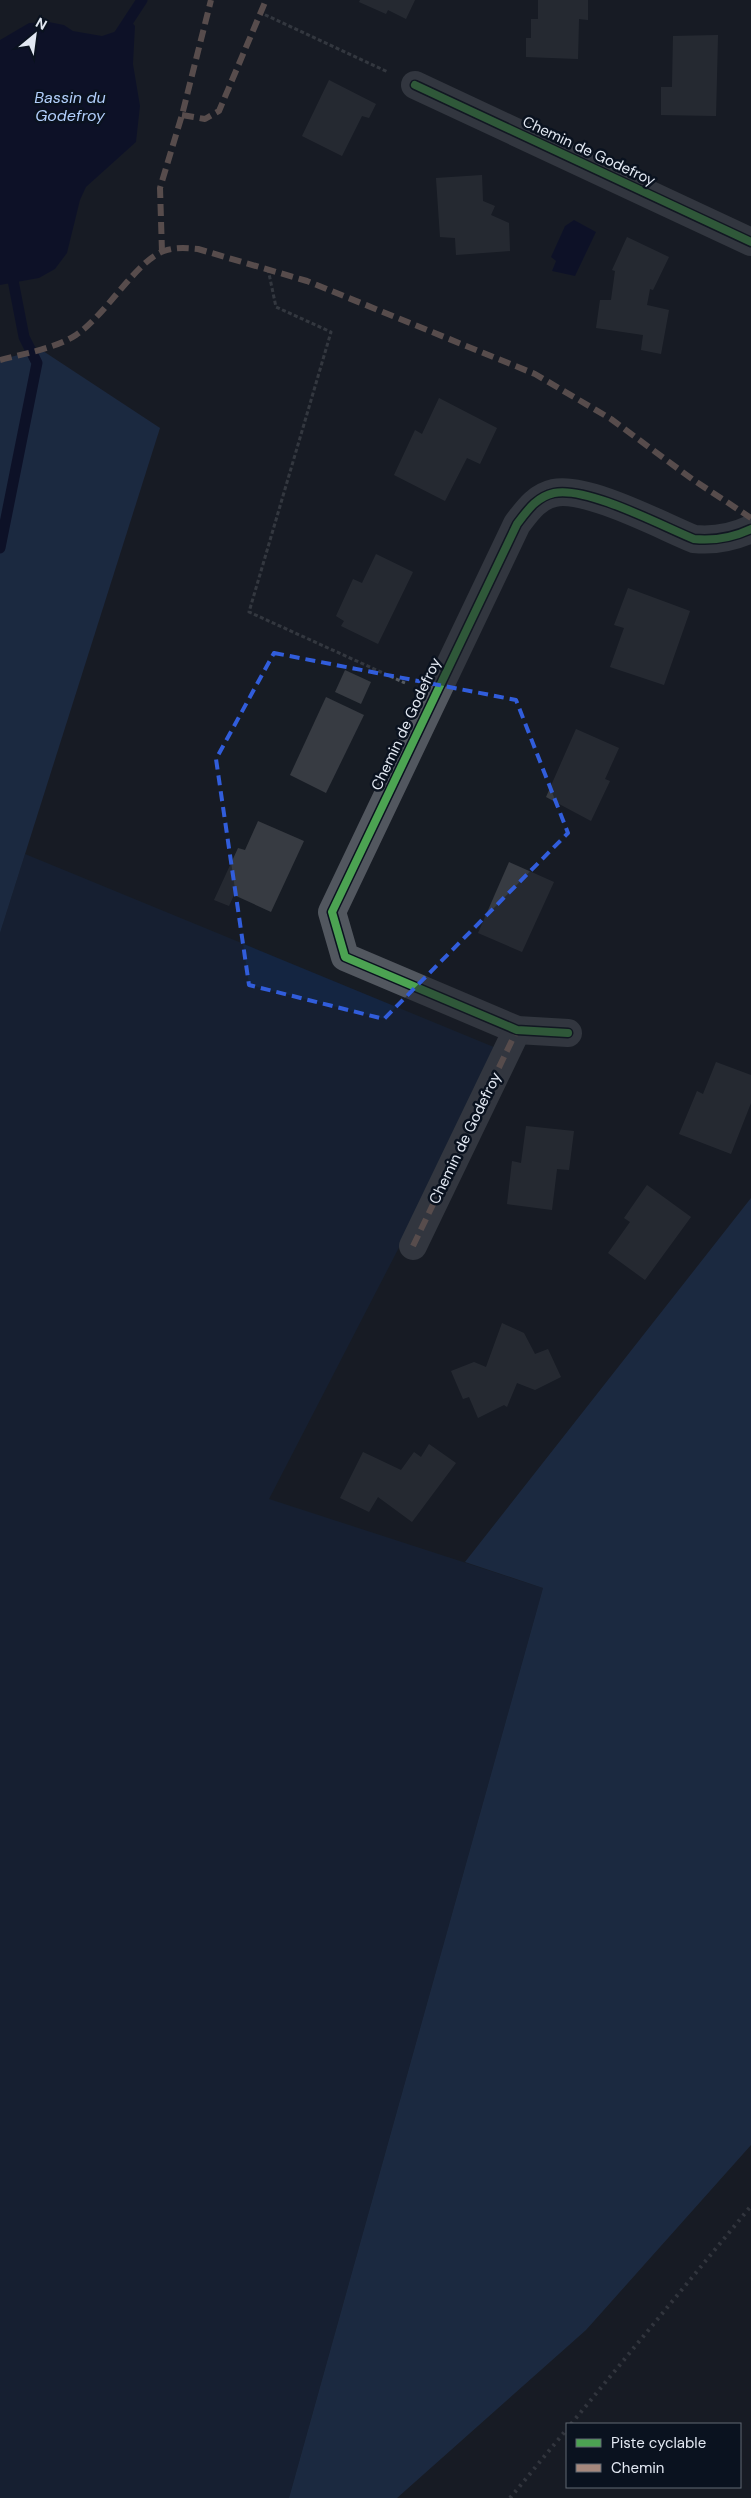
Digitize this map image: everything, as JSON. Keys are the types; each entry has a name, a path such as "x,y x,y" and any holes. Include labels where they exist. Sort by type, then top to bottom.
{"street":[{"name":"Chemin de Godefroy","path":"415,85 751,242"},
{"name":"Chemin de Godefroy","path":"568,1033 517,1030 345,957 332,912 517,524 533,503 555,493 589,495 694,539 709,541 727,538 751,529"},
{"name":"Chemin de Godefroy","path":"413,1246 517,1030"}],"path":[{"path":"259,12 415,85"},
{"path":"268,269 276,307 331,332 249,612 435,697"}],"highlighted area":[{"path":"274,653 516,700 568,833 384,1019 249,985 216,759"}],"shaded area":[{"path":"40,349 160,428 0,933 0,360"},
{"path":"25,854 501,1050 269,1499 543,1588 289,2498 0,2498 0,933"},
{"path":"751,1198 751,2145 586,2330 397,2498 289,2498 543,1588 465,1562"}],"water":[{"name":"Bassin du Godefroy","path":"129,18 135,26 133,64 140,106 136,142 86,187 80,200 67,253 55,269 39,278 0,285 0,40 29,23 49,22 64,25 73,31 102,36 114,32"},
{"path":"574,220 596,232 575,276 552,271 556,261 551,257 565,226"}],"building":[{"path":"360,0 415,0 406,19 388,10 386,14 359,2"},
{"path":"538,0 588,0 588,20 579,19 578,59 526,57 526,38 531,38 531,19 538,19"},
{"path":"718,35 716,116 661,115 661,87 672,87 673,36"},
{"path":"329,80 376,104 369,118 362,116 342,156 302,136"},
{"path":"482,175 483,201 495,206 491,215 509,223 510,251 456,255 455,238 440,237 436,178"},
{"path":"627,237 669,257 653,290 650,289 647,305 669,310 661,354 641,350 643,335 596,328 600,300 611,300 615,271 612,270"},
{"path":"439,398 497,428 480,464 467,458 445,501 394,475 415,430 422,434"},
{"path":"376,554 413,572 378,644 341,626 344,621 336,616 353,579 362,583"},
{"path":"628,588 690,611 664,685 610,667 624,628 614,625"},
{"path":"345,670 371,682 361,704 335,692"},
{"path":"326,697 364,715 326,793 290,775"},
{"path":"576,729 619,748 605,779 610,781 591,821 546,797"},
{"path":"258,821 304,841 271,912 234,895 229,906 214,900 238,848 245,850"},
{"path":"509,862 554,882 522,952 478,933"},
{"path":"716,1062 751,1075 751,1103 731,1154 679,1134 697,1091 703,1094"},
{"path":"526,1126 574,1131 569,1170 557,1169 552,1210 507,1204 512,1161 521,1163"},
{"path":"647,1185 691,1217 645,1280 608,1253 630,1222 624,1218"},
{"path":"502,1323 524,1333 535,1354 548,1349 561,1377 535,1390 517,1383 507,1407 504,1405 478,1418 469,1397 463,1399 451,1371 474,1362 486,1367"},
{"path":"429,1444 456,1463 412,1522 378,1497 369,1512 340,1498 363,1452 401,1470 414,1452 421,1457"}],"waterway":[{"path":"121,32 142,0"},
{"path":"0,548 37,363 24,337 11,270"}],"railway":[{"path":"572,2423 751,2206"},
{"path":"510,2498 566,2430"}],"marked path":[{"path":"162,252 160,188 182,115 211,0"},
{"path":"182,115 205,119 219,111 266,0"},
{"path":"0,360 68,340 87,326 143,265 154,256 173,249 198,249 307,281 535,374 611,419 692,479 751,518"},
{"path":"413,1246 517,1030"}],"cycle path":[{"path":"415,85 751,242"},
{"path":"568,1033 517,1030 345,957 332,912 517,524 532,505 548,495 568,492 585,495 624,508 694,539 709,540 723,538 751,529"}]}
